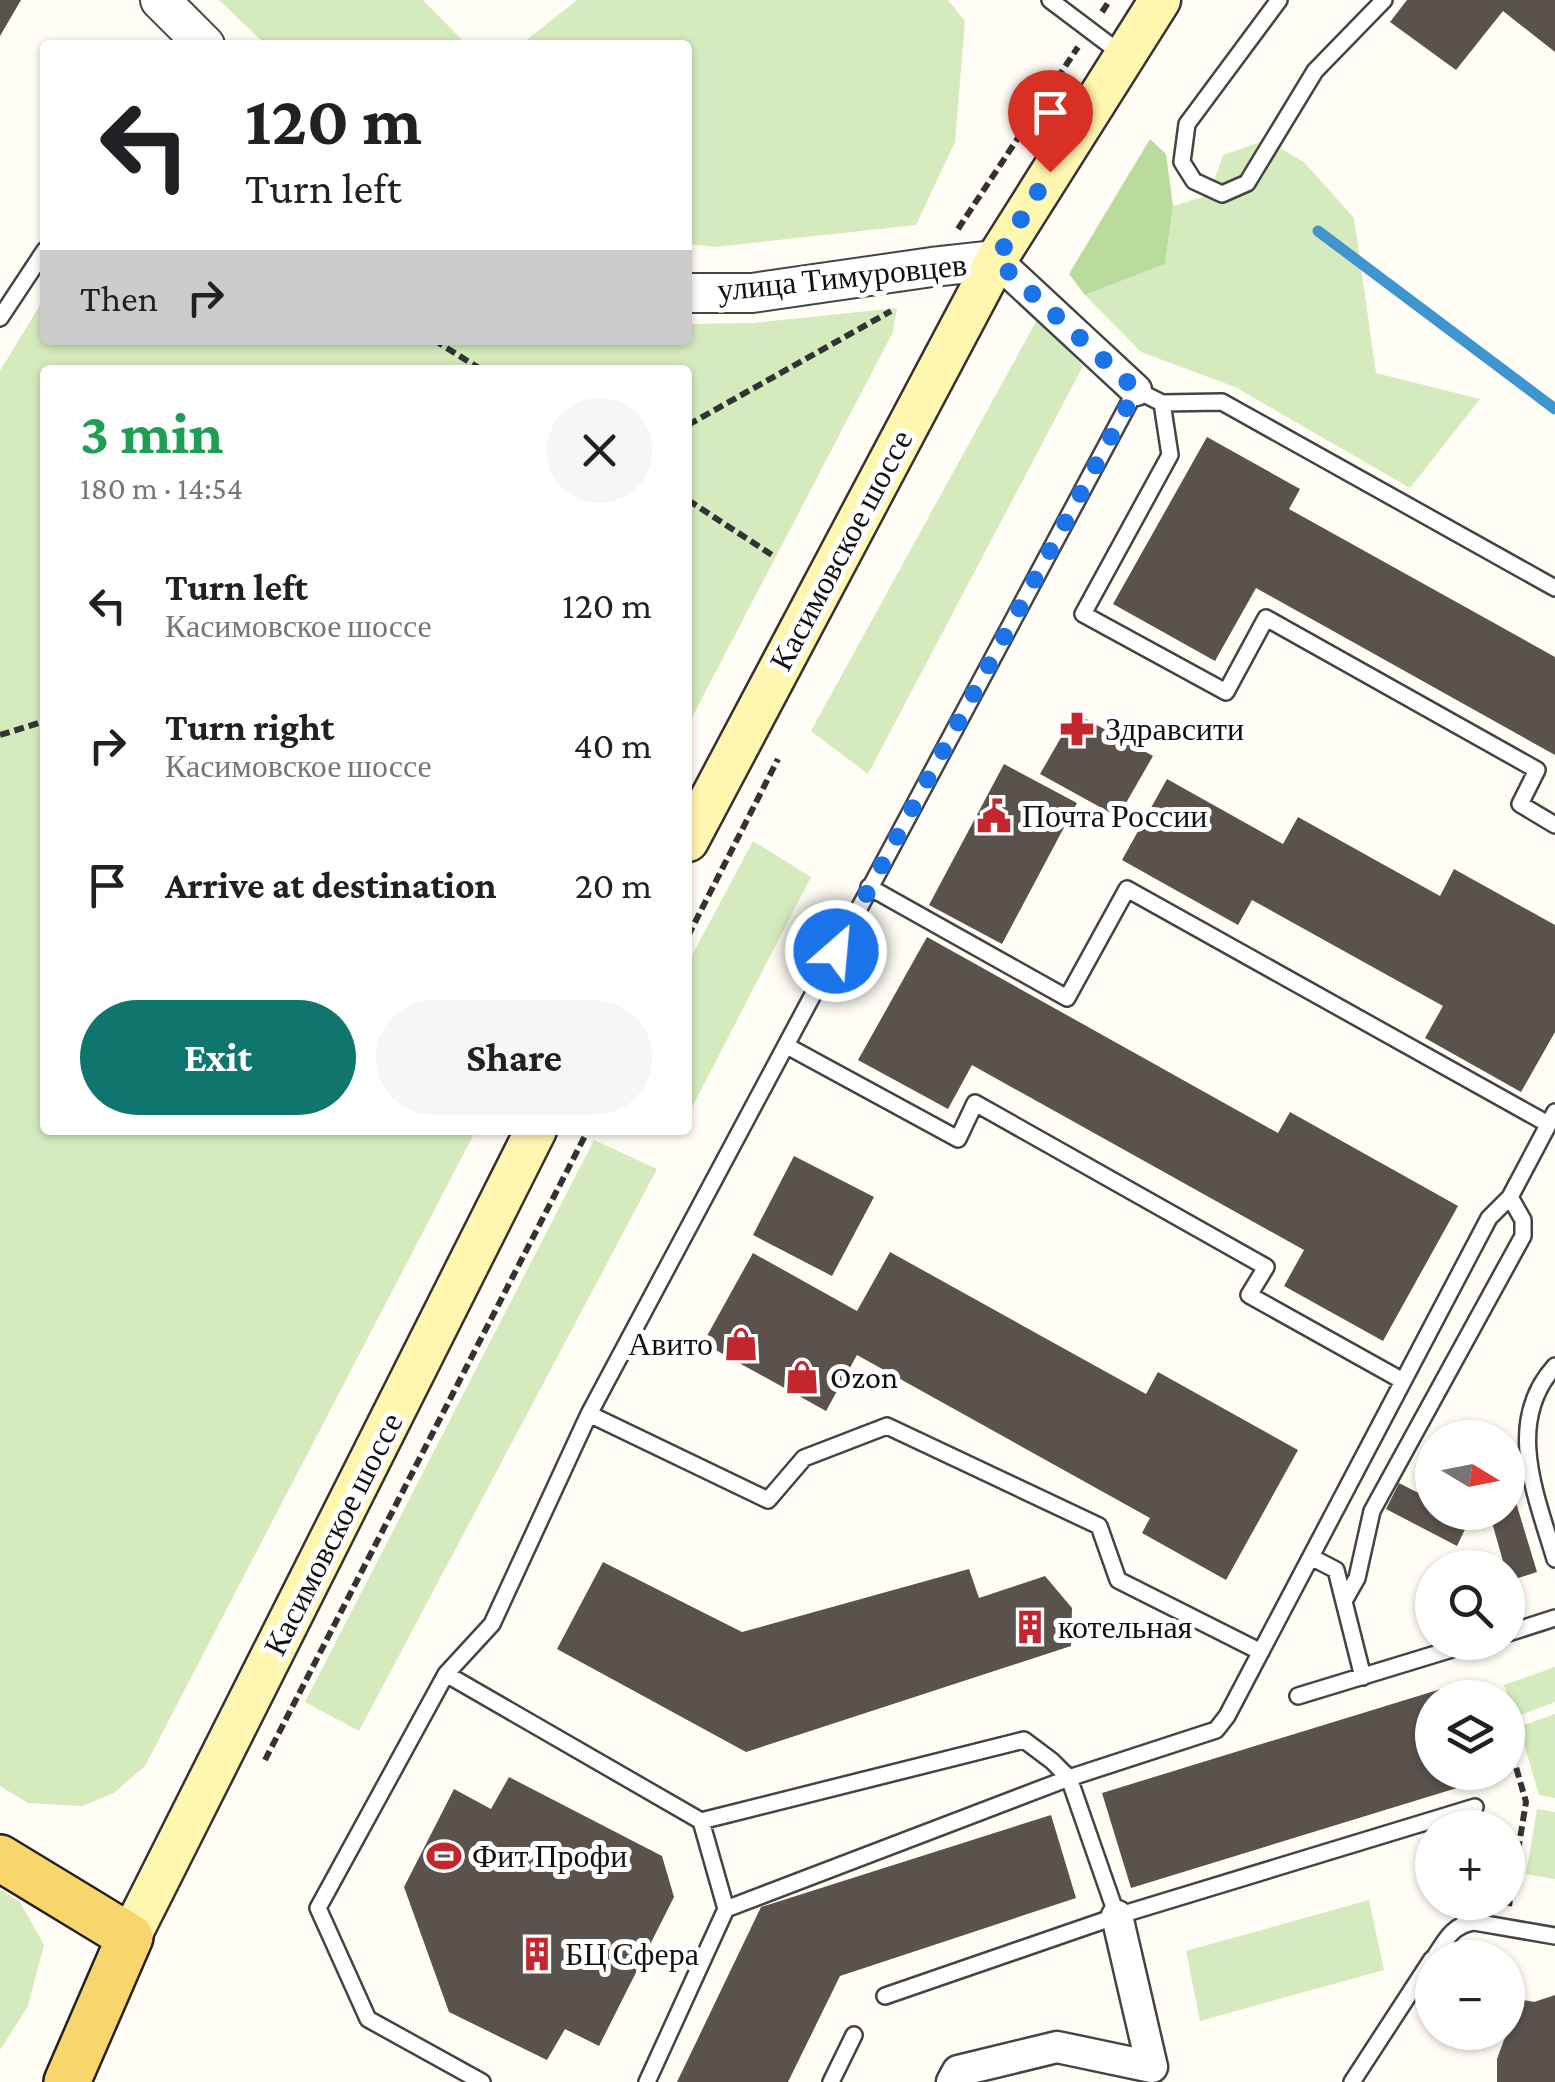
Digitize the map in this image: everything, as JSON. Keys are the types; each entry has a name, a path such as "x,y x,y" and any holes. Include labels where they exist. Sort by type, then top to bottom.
{"main road":[{"name":"Касимовское шоссе","path":"692,832 996,260 1160,0"},
{"name":"Касимовское шоссе","path":"130,1938 533,1135"},
{"path":"0,1858 130,1938 67,2082"}],"street":[{"path":"160,0 191,40"},
{"path":"996,260 1149,397"},
{"name":"улица Тимуровцев","path":"692,293 752,293 996,260"},
{"path":"952,2082 958,2071 1057,2047 1152,2067 1117,1916"}],"lane":[{"path":"1050,0 1123,55"},
{"path":"1278,0 1187,124 1182,162 1194,180 1222,194 1247,183 1314,71 1384,0"},
{"path":"0,318 40,258"},
{"path":"1149,397 1222,402 1555,588"},
{"path":"1149,397 1170,455 1083,614 1226,692 1266,618 1537,770 1520,804 1555,824"},
{"path":"482,2082 368,2019 318,1908 446,1674 492,1624 588,1414 869,888 1149,397"},
{"path":"726,1909 1069,1778 1216,1730 1227,1716 1489,1218 1510,1197 1552,1118 1127,890 1067,998 869,888"},
{"path":"787,1046 958,1138 975,1104 1266,1267 1249,1295 1404,1381"},
{"path":"1344,1601 1356,1578 1372,1511 1523,1236 1522,1220 1510,1197"},
{"path":"1555,1366 1543,1379 1526,1426 1531,1482 1555,1559"},
{"path":"588,1414 768,1500 804,1458 887,1426 1099,1526 1118,1580 1261,1652"},
{"path":"1311,1556 1336,1570 1363,1677"},
{"path":"1525,1628 1555,1618"},
{"path":"1298,1696 1418,1660"},
{"path":"446,1674 701,1821 1024,1740 1069,1778 1117,1916"},
{"path":"885,1996 1117,1916 1474,1807"},
{"path":"647,2082 726,1909 701,1821"},
{"path":"1445,1940 1461,1924 1474,1922 1555,1936"},
{"path":"1352,2082 1415,1986"},
{"path":"830,2082 854,2034"}],"path":[{"path":"932,267 1110,0"},
{"path":"692,423 897,308"},
{"path":"442,345 474,365"},
{"path":"692,503 775,557"},
{"path":"0,735 40,723"},
{"path":"263,1765 585,1135"},
{"path":"1505,1927 1526,1802 1523,1790"}],"green space":[{"path":"219,0 423,0 462,40 261,40"},
{"path":"577,0 948,0 965,21 955,142 916,225 715,247 692,244 692,40 526,40"},
{"path":"1150,139 1166,154 1173,206 1165,264 1085,295 1069,274"},
{"path":"1266,140 1304,162 1354,218 1376,373 1480,399 1410,488 1235,387 1141,352 1085,295 1165,264 1173,206 1209,195 1223,155"},
{"path":"40,305 40,345 692,345 692,324 753,323 897,308 893,332 692,717 692,365 40,365 40,1135 473,1135 145,1766 114,1793 82,1806 28,1803 0,1786 0,371"},
{"path":"1038,318 1083,366 868,774 811,731"},
{"path":"753,841 811,877 692,1107 692,955"},
{"path":"594,1140 657,1169 359,1731 305,1702"},
{"path":"1555,1667 1555,1702 1525,1713 1525,1680 1518,1680"},
{"path":"1555,1714 1555,1798 1539,1795 1525,1747 1525,1725"},
{"path":"1537,1809 1555,1812 1555,1879 1526,1874"},
{"path":"0,1889 20,1902 44,1945 28,2006 0,2050"},
{"path":"1369,1900 1384,1970 1200,2021 1186,1951"}],"building":[{"path":"0,0 21,0 0,36"},
{"path":"1407,0 1555,0 1555,52 1503,11 1456,70 1390,22"},
{"path":"1207,437 1300,489 1289,509 1555,657 1555,755 1256,588 1215,661 1113,604"},
{"path":"1075,713 1153,756 1118,817 1040,774"},
{"path":"1004,764 1077,803 1002,944 929,905"},
{"path":"1167,779 1283,844 1298,817 1440,896 1454,869 1555,925 1555,1032 1521,1092 1425,1038 1443,1006 1252,900 1238,925 1122,860"},
{"path":"927,937 1278,1133 1290,1112 1458,1206 1383,1341 1284,1286 1304,1250 972,1065 948,1109 858,1060"},
{"path":"794,1156 874,1197 832,1276 753,1235"},
{"path":"890,1252 1146,1394 1158,1372 1298,1450 1226,1580 1142,1533 1150,1518 857,1355 826,1411 703,1343 753,1253 857,1311"},
{"path":"1399,1483 1415,1491 1415,1524 1386,1509"},
{"path":"1426,1530 1465,1530 1457,1546"},
{"path":"1494,1530 1524,1530 1537,1572 1525,1576 1525,1550 1500,1550"},
{"path":"603,1562 742,1632 969,1569 979,1598 1045,1576 1072,1608 1071,1646 746,1752 557,1649"},
{"path":"1415,1697 1415,1790 1450,1790 1131,1888 1102,1793"},
{"name":"БЦ Сфера","path":"509,1777 662,1856 674,1897 599,2046 565,2029 547,2060 449,2012 404,1887 454,1789 491,1809"},
{"path":"1051,1815 1076,1898 840,1976 788,2082 677,2082 761,1907"},
{"path":"1555,1995 1555,2082 1497,2082 1500,2050 1525,2050 1525,2000 1534,2002"}],"waterway":[{"path":"1318,231 1555,409"}],"place":[{"name":"Здравсити","path":"1077,729"},
{"name":"Почта России","path":"994,816"},
{"name":"Авито","path":"741,1344"},
{"name":"Ozon","path":"802,1377"},
{"name":"котельная","path":"1030,1627"},
{"name":"Фит Профи","path":"444,1856"},
{"name":"БЦ Сфера","path":"537,1954"}],"route":[{"path":"836,951 1136,390 996,260 1050,172"}]}
